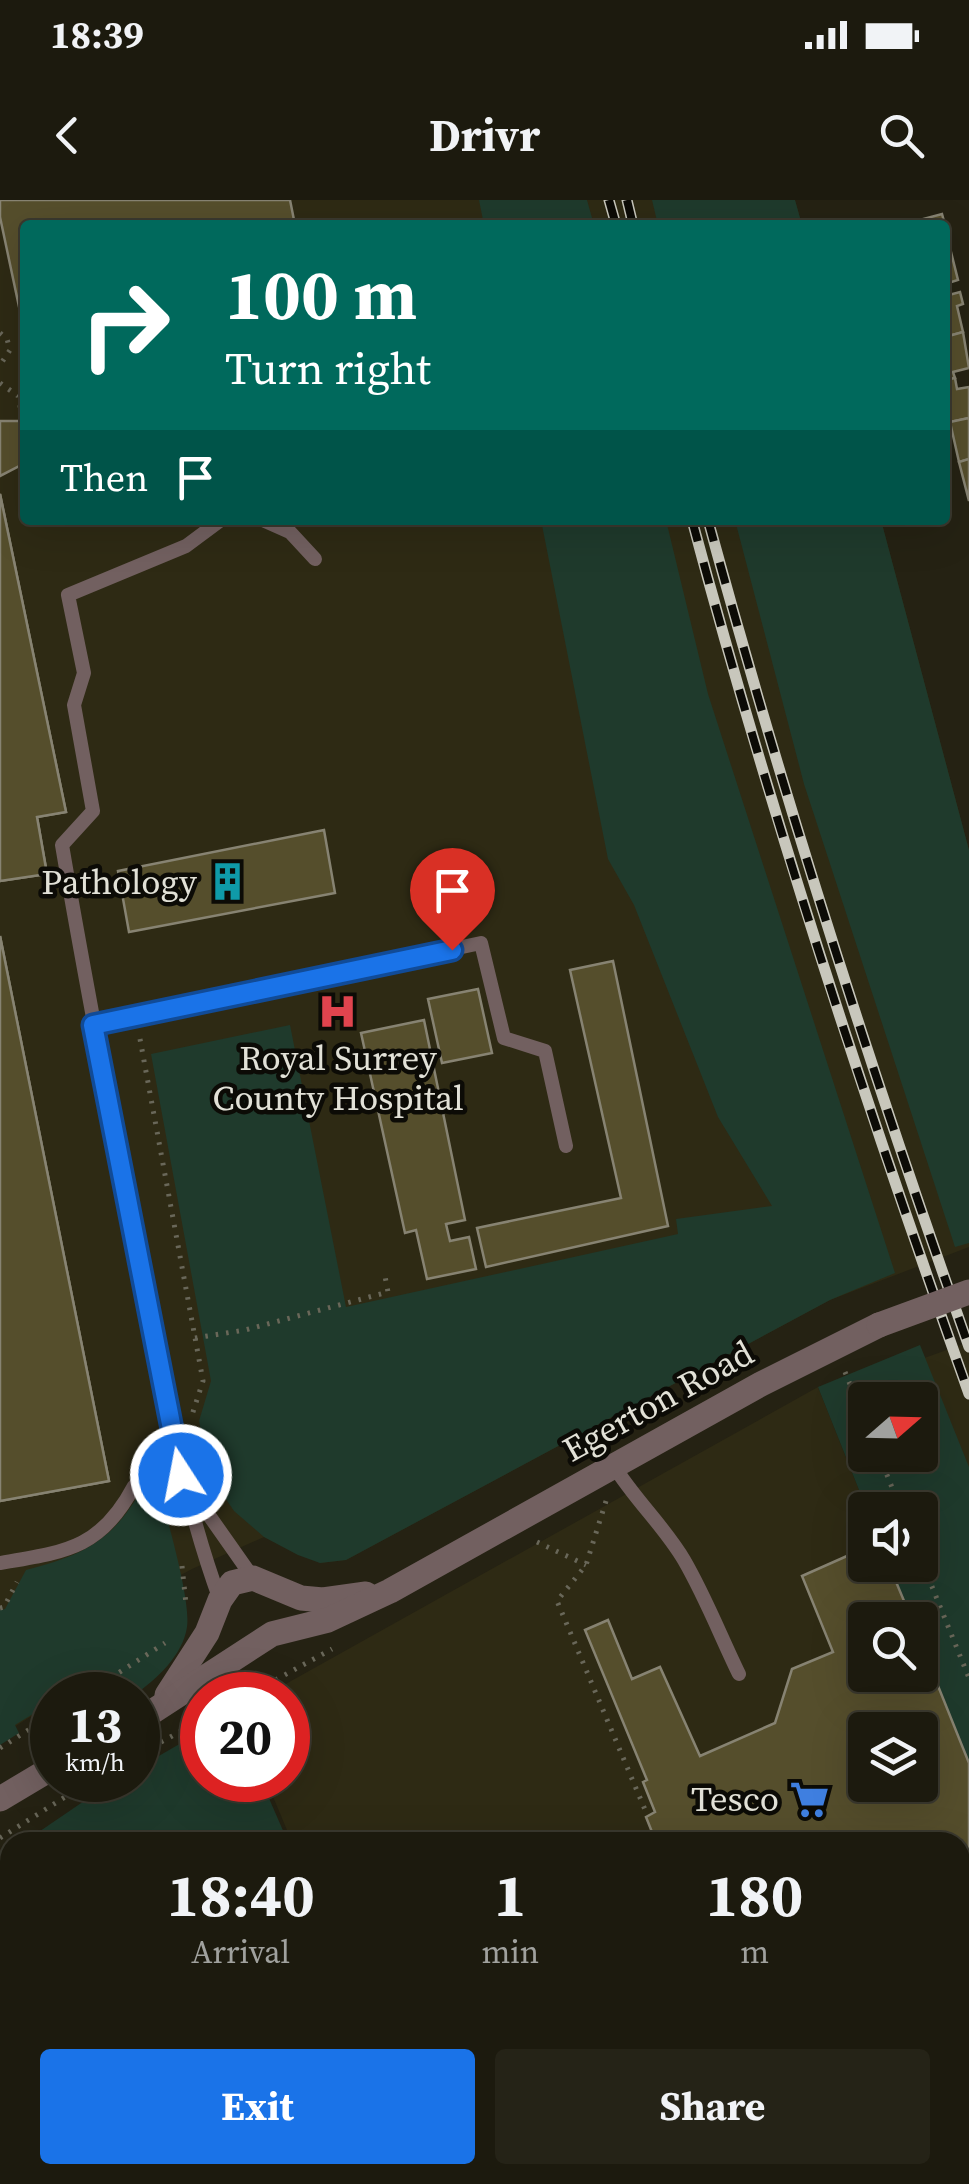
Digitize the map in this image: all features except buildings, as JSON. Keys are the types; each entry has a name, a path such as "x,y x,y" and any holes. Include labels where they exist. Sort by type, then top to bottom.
{"street":[{"name":"Egerton Road","path":"160,1707 268,1637 328,1620 390,1591 761,1384 879,1325 969,1292"},
{"name":"Egerton Road","path":"160,1700 181,1677 232,1583 258,1579 301,1598 323,1600 390,1591"},
{"path":"219,1605 220,1621 234,1638 244,1642 268,1637 282,1615 282,1605 272,1587 258,1579"},
{"path":"0,1791 30,1778"},
{"path":"0,1799 30,1782"}],"lane":[{"path":"214,525 186,546 68,595 84,673 74,704 93,811 62,846 181,1475 219,1605"},
{"path":"274,525 290,532 314,559"},
{"path":"93,1025 481,943 504,1038 545,1051 566,1146"},
{"path":"614,1466 686,1563 739,1674"},
{"path":"0,1563 61,1553 87,1542 122,1510 134,1486 181,1475"},
{"path":"181,1475 258,1579"}],"path":[{"path":"0,333 10,350 0,366"},
{"path":"0,383 18,396 20,406"},
{"path":"136,1016 203,1381 190,1423"},
{"path":"194,1338 245,1330 388,1292 384,1272"},
{"path":"842,1365 849,1382"},
{"path":"608,1496 586,1565 557,1601 646,1812"},
{"path":"530,1538 586,1565"},
{"path":"180,1554 187,1601 184,1619"},
{"path":"0,1608 24,1568"},
{"path":"930,1582 969,1678"},
{"path":"119,1672 175,1636"},
{"path":"0,1748 30,1729"},
{"path":"10,1832 57,1802"}],"shaded area":[{"name":"Royal Surrey County Hospital","path":"0,200 795,200 801,220 20,220 20,525 882,525 969,850 969,1247 830,1300 346,1560 320,1563 264,1537 192,1569 179,1576 77,1672 30,1672 30,1717 0,1736"},
{"path":"969,1342 969,1547 938,1454 938,1382 903,1382 891,1370"},
{"path":"818,1387 848,1462 848,1472 852,1472 860,1492 848,1492 848,1582 896,1582 904,1602 848,1602 848,1692 929,1692 969,1763 969,1832 288,1832 275,1802 310,1802 307,1672"}],"green space":[{"path":"479,200 587,200 593,220 483,220"},
{"path":"652,200 795,200 801,220 657,220"},
{"path":"542,525 667,525 708,694 895,1273 830,1300 346,1560 320,1563 298,1555 264,1537 234,1511 211,1477 199,1421 211,1381 151,1054 290,1025 346,1307 678,1234 676,1219 772,1206 718,1117 634,905 608,859"},
{"path":"736,525 882,525 969,850 969,1243 955,1247 804,784"},
{"path":"920,1345 935,1382 848,1382 848,1462 818,1387"},
{"path":"938,1390 969,1467 969,1763 938,1686 938,1602 904,1602 896,1582 938,1582 938,1492 860,1492 852,1472 938,1472"},
{"path":"159,1488 178,1559 187,1615 180,1647 160,1673 30,1672 30,1716 15,1725 19,1733 0,1745 0,1610 5,1609 26,1570 92,1545 118,1524 140,1492"},
{"path":"180,1744 180,1802 271,1802 284,1832 39,1832 83,1802 160,1802 160,1755"}],"railway":[{"path":"609,200 615,220"},
{"path":"627,200 632,220"},
{"path":"693,525 821,960 969,1394"},
{"path":"709,525 831,936 969,1347"}],"place":[{"name":"Pathology","path":"227,882"},
{"name":"Royal Surrey County Hospital","path":"338,1011"},
{"name":"Tesco","path":"809,1799"}],"route":[{"path":"181,1475 93,1025 452,950"}]}
